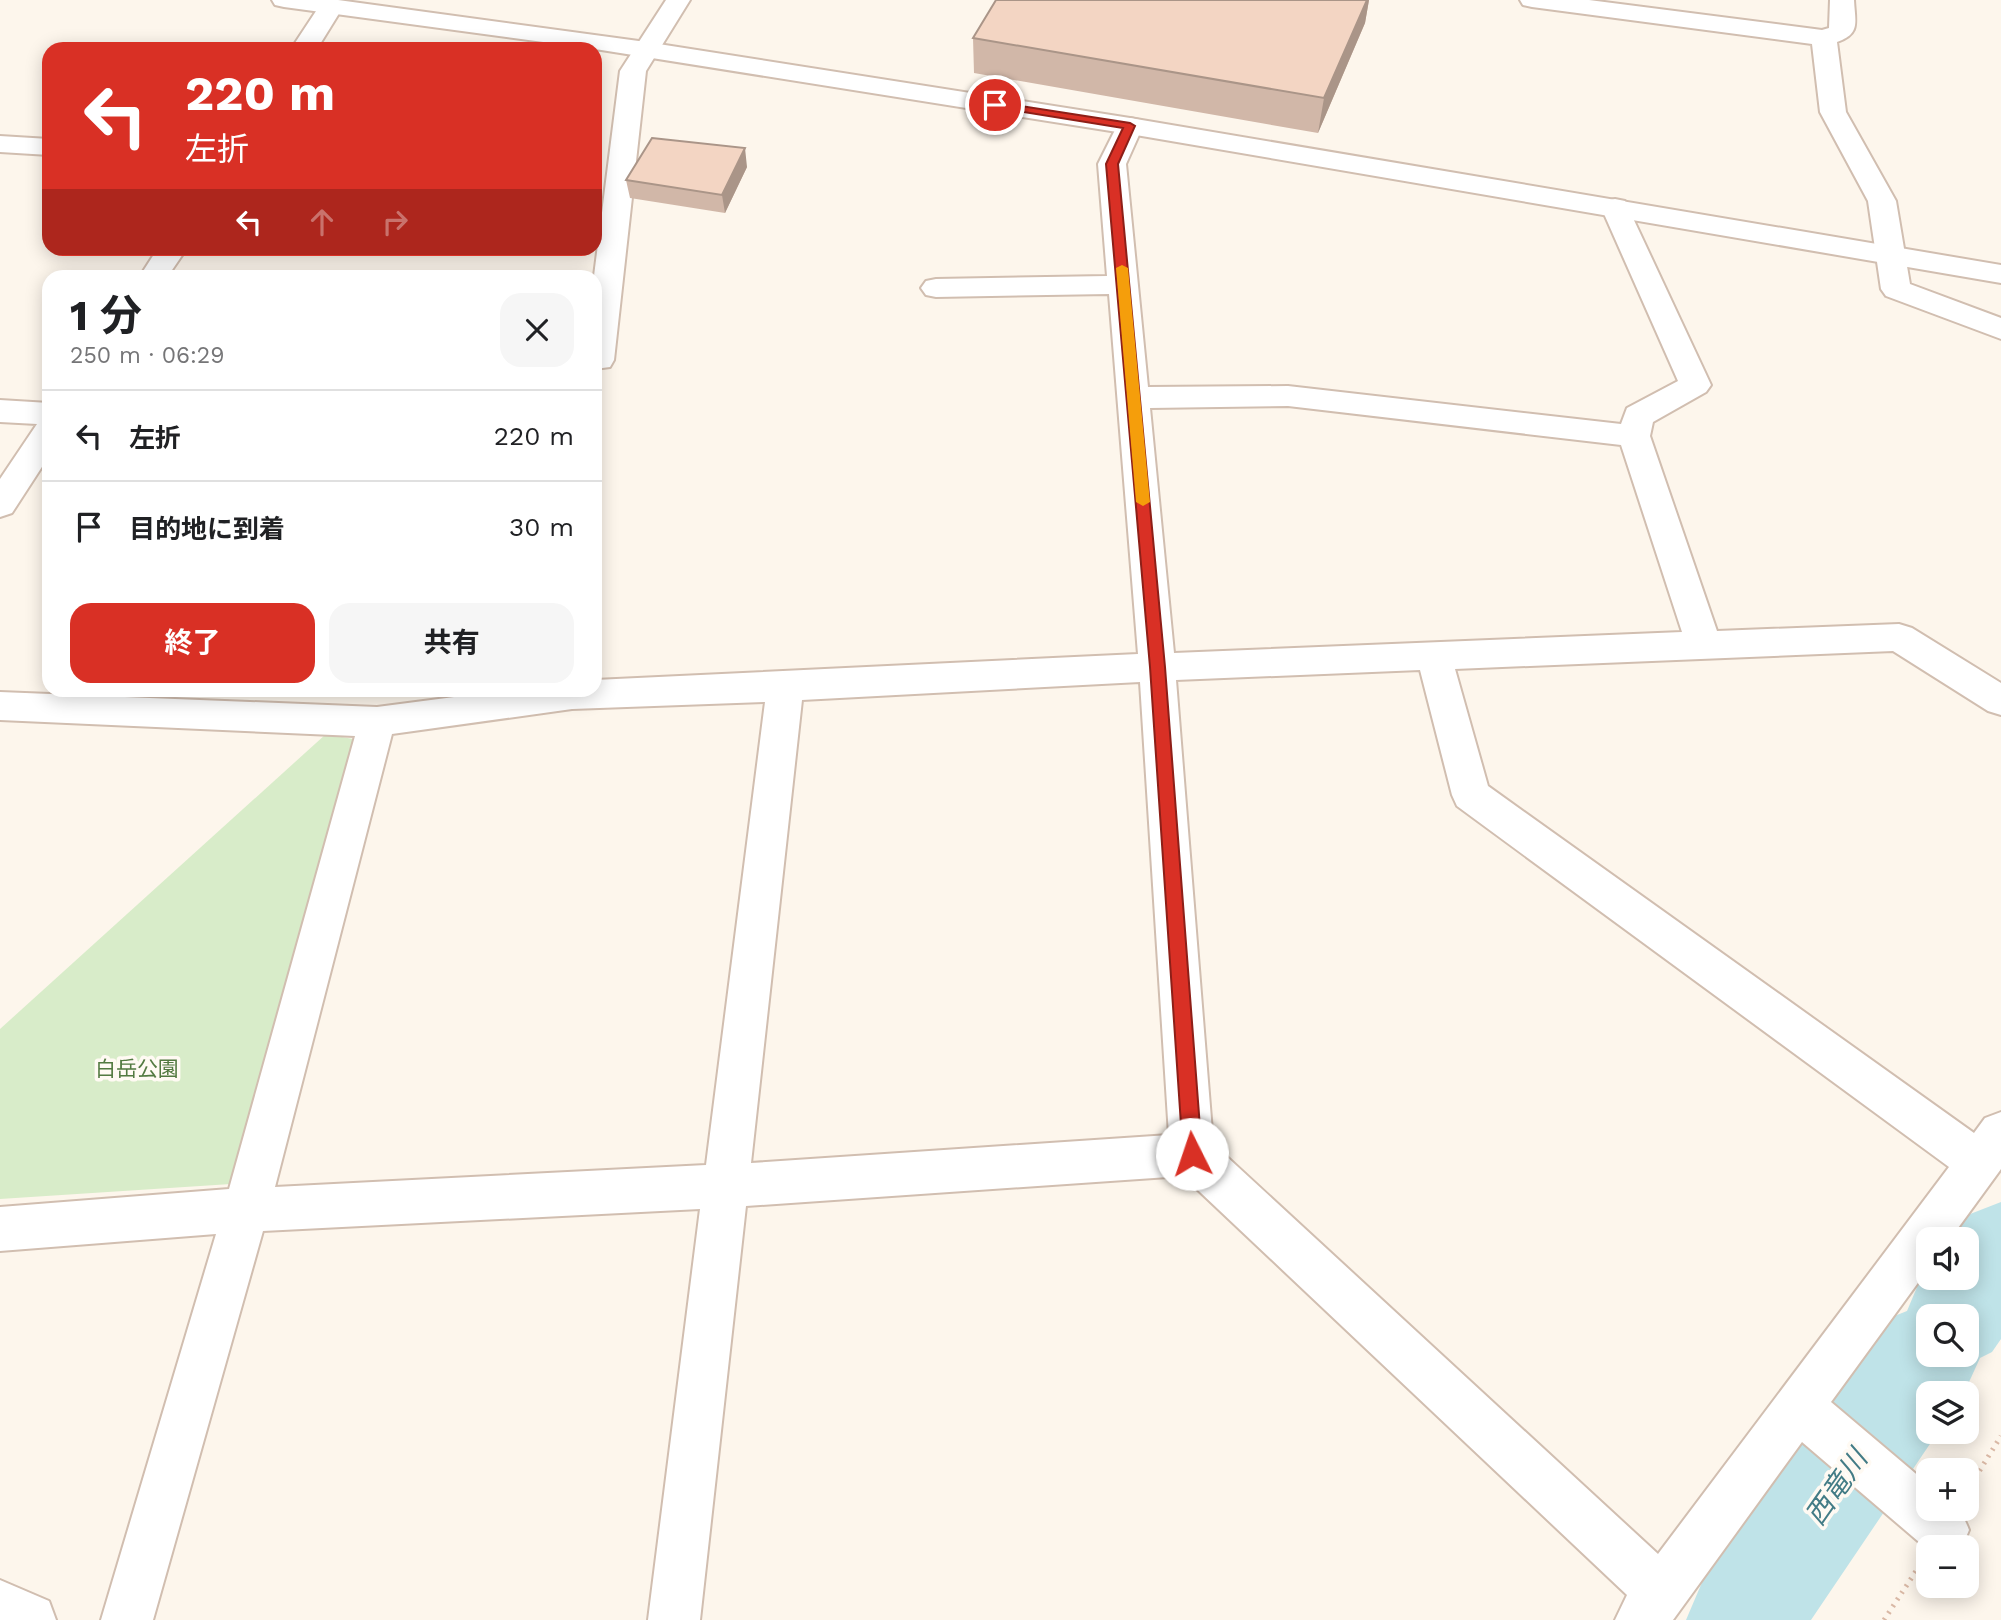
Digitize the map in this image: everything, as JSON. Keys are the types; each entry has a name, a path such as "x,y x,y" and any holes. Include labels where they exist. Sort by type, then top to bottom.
{"street":[{"path":"284,0 589,42"},
{"path":"602,334 633,71 678,0"},
{"path":"1532,0 1824,38 1842,32 1842,0"},
{"path":"308,42 331,6"},
{"path":"1824,38 1833,112 1882,201 1895,289 2001,329"},
{"path":"602,44 1130,126 2001,274"},
{"path":"1130,126 1112,164 1157,667 1192,1154 1651,1606 1990,1148 1471,796 1434,656"},
{"path":"0,144 42,147"},
{"path":"1615,207 1695,385 1638,416 1633,436 1704,644"},
{"path":"936,288 1123,285"},
{"path":"1134,398 1288,396 1633,436"},
{"path":"0,411 42,414"},
{"path":"0,505 42,442"},
{"path":"602,694 1157,667 1899,637 2001,701"},
{"path":"674,1620 785,687"},
{"path":"0,706 377,722 558,697"},
{"path":"127,1620 246,1210 377,722"},
{"path":"0,1229 246,1210 725,1186 1192,1154"},
{"path":"1798,1407 1940,1525"},
{"path":"0,1606 30,1620"}],"path":[{"path":"1884,1620 1940,1525 2001,1436"}],"green space":[{"name":"白岳公園","path":"326,734 353,739 231,1184 0,1199 0,1029"}],"building":[{"path":"996,0 1367,0 1324,98 973,38"},
{"path":"652,138 745,148 722,195 626,180"}],"waterway":[{"name":"西竜川","path":"1964,1304 2001,1251"},
{"name":"西竜川","path":"1743,1620 1920,1367"}],"slow traffic":[{"path":"1122,268 1143,502"}],"route":[{"path":"995,105 1130,126 1112,164 1157,667 1192,1154"}]}
